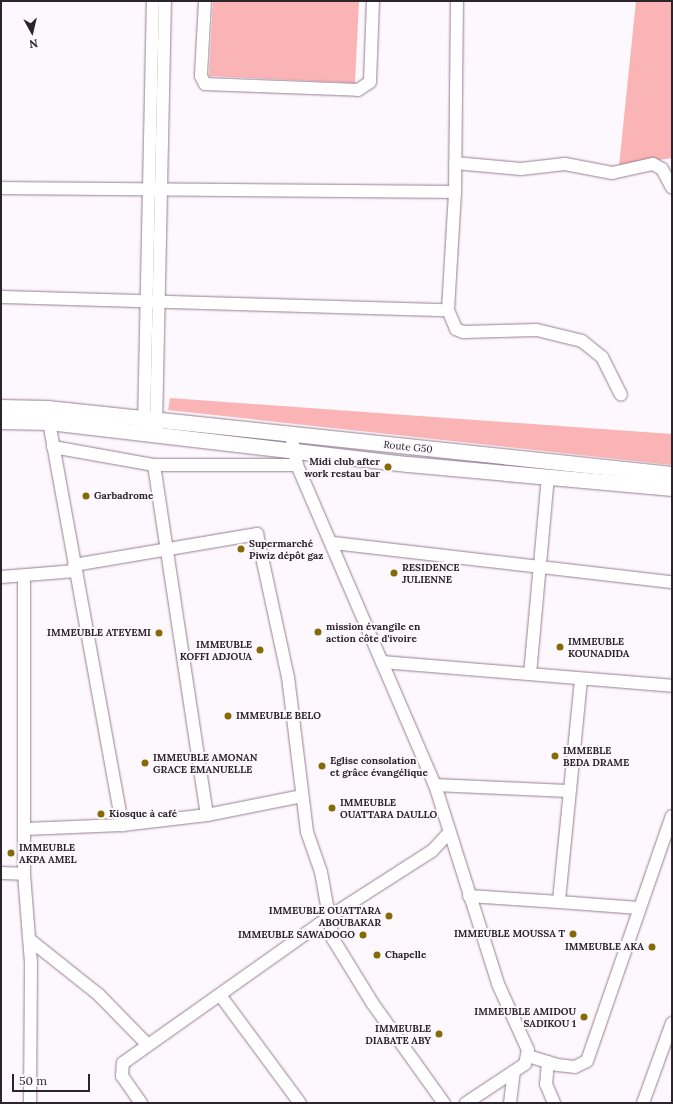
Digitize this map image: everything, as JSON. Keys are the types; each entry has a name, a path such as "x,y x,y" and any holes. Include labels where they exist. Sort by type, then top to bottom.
{"street":[{"path":"150,418 148,300 153,1"},
{"path":"149,434 160,300 165,1"},
{"path":"205,1 201,76 205,84 358,90 370,82 373,1"},
{"path":"457,1 455,192 448,310 456,329 463,332 542,330 582,341 602,357 621,395"},
{"path":"152,87 164,87"},
{"path":"455,163 521,169 565,164 612,173 653,164 662,169 672,188"},
{"path":"1,188 150,187 455,192"},
{"path":"1,297 160,300 448,310"},
{"name":"Route G50","path":"1,407 47,408 150,418 672,474"},
{"name":"Route G50","path":"1,421 49,422 293,450 548,477 672,488"},
{"path":"49,422 122,825"},
{"path":"291,434 297,465 333,544 382,662 436,785 469,896 498,984 520,1029 528,1056 525,1064 466,1103"},
{"path":"53,447 154,465 297,465"},
{"path":"154,465 165,548 207,814"},
{"path":"530,674 542,564 548,477"},
{"path":"1,577 24,576 75,568 165,548 257,534 288,677 307,832 321,872 333,939 444,1103"},
{"path":"333,544 542,564 672,582"},
{"path":"24,576 24,874 30,940 30,1103"},
{"path":"382,662 530,674 581,680 672,686"},
{"path":"558,902 568,791 581,680"},
{"path":"436,785 568,791"},
{"path":"24,829 122,825 207,814 302,796"},
{"path":"528,1056 548,1062 575,1067 587,1061 596,1042 639,908 672,816"},
{"path":"140,1103 121,1070 123,1063 329,917 432,851 450,832"},
{"path":"1,874 24,874"},
{"path":"469,896 639,908"},
{"path":"30,940 88,985 148,1045"},
{"path":"220,994 300,1103"},
{"path":"643,1103 672,1023"},
{"path":"548,1062 546,1084 554,1103"},
{"path":"510,1103 514,1072"}],"shaded area":[{"path":"213,1 359,1 355,83 209,76"},
{"path":"636,1 672,1 672,158 619,166"},
{"path":"170,398 672,434 672,465 168,410"}],"place":[{"name":"Midi club after work restau bar","path":"388,467"},
{"name":"Garbadrome","path":"86,496"},
{"name":"Supermarché Piwiz dépôt gaz","path":"241,549"},
{"name":"RESIDENCE JULIENNE","path":"394,573"},
{"name":"mission évangile en action côte d'ivoire","path":"318,632"},
{"name":"IMMEUBLE ATEYEMI","path":"159,633"},
{"name":"IMMEUBLE KOUNADIDA","path":"560,647"},
{"name":"IMMEUBLE KOFFI ADJOUA","path":"260,650"},
{"name":"IMMEUBLE BELO","path":"228,716"},
{"name":"IMMEBLE BEDA DRAME","path":"555,756"},
{"name":"IMMEUBLE AMONAN GRACE EMANUELLE","path":"145,763"},
{"name":"Eglise consolation et grâce évangélique","path":"322,766"},
{"name":"IMMEUBLE OUATTARA DAULLO","path":"332,808"},
{"name":"Kiosque à café","path":"101,814"},
{"name":"IMMEUBLE AKPA AMEL","path":"11,853"},
{"name":"IMMEUBLE OUATTARA ABOUBAKAR","path":"389,916"},
{"name":"IMMEUBLE MOUSSA T","path":"573,934"},
{"name":"IMMEUBLE SAWADOGO","path":"363,935"},
{"name":"IMMEUBLE AKA","path":"652,947"},
{"name":"Chapelle","path":"377,955"},
{"name":"IMMEUBLE AMIDOU SADIKOU 1","path":"584,1017"},
{"name":"IMMEUBLE DIABATE ABY","path":"439,1034"}]}
